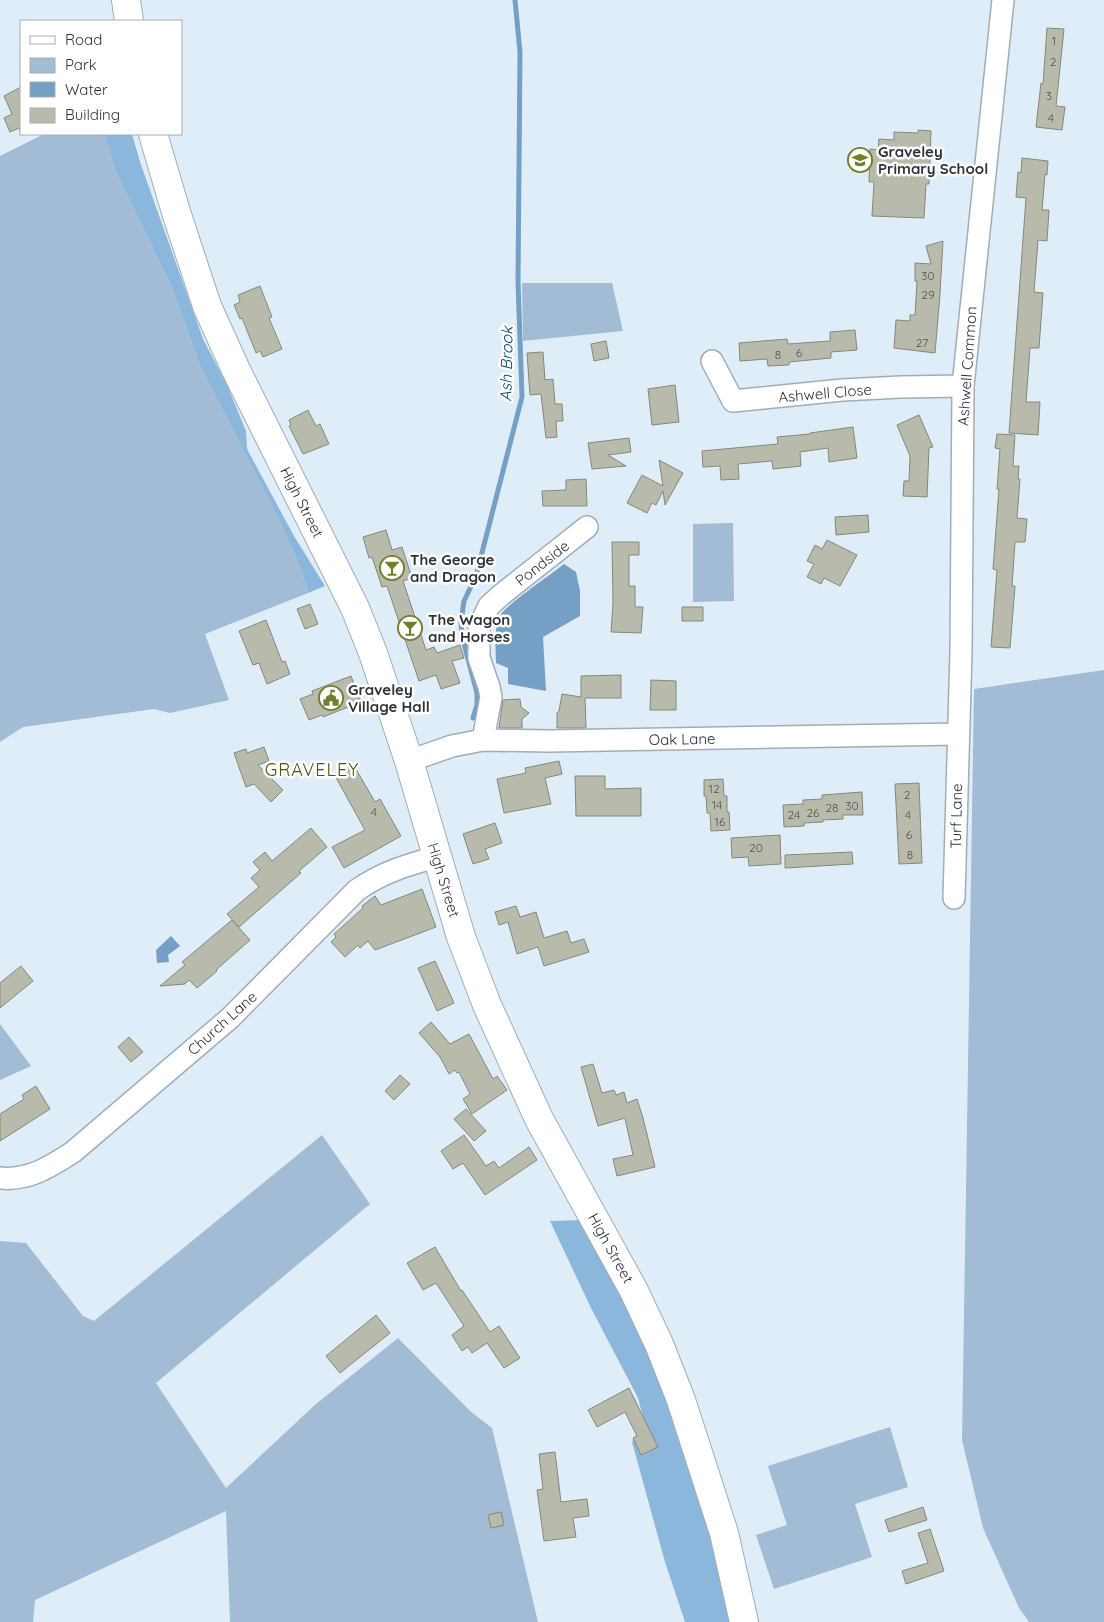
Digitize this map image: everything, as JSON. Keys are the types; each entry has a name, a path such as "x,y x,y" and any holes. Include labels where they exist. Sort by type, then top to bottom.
{"main road":[{"path":"126,0 130,20"},
{"name":"High Street","path":"153,135 207,306 236,370 355,608 374,653 409,762 461,937 484,997 542,1125 633,1289 663,1354 681,1400 724,1533 744,1622"}],"street":[{"name":"Ashwell Common","path":"958,734 963,386 1003,0"},
{"name":"Ashwell Close","path":"712,361 733,401 901,386 963,386"},
{"name":"Pondside","path":"483,740 491,697 479,658 479,627 481,621 489,606 501,595 588,528"},
{"name":"Oak Lane","path":"409,762 452,746 483,740 958,734"},
{"name":"Turf Lane","path":"954,898 958,734"},
{"name":"Church Lane","path":"0,1178 27,1176 47,1169 73,1152 230,1018 357,890 389,871 436,856"}],"green space":[{"path":"42,135 105,135 114,168 172,288 200,366 280,522 302,572 308,593 205,634 229,700 170,713 154,709 23,727 0,742 0,156"},
{"path":"522,283 612,283 623,331 523,341"},
{"path":"733,523 734,601 693,602 693,524"},
{"path":"1104,670 1104,1622 1029,1622 1019,1608 983,1528 962,1440 974,689"},
{"path":"0,1024 31,1066 0,1080"},
{"path":"322,1135 370,1204 156,1383 226,1488 316,1404 398,1338 470,1411 492,1428 538,1622 230,1622 226,1511 35,1600 33,1622 0,1622 0,1241 26,1243 83,1316 94,1321"},
{"path":"890,1427 908,1487 855,1504 872,1557 774,1589 756,1535 787,1525 768,1466"}],"shaded area":[{"path":"105,135 132,135 140,162 203,339 227,385 246,431 247,449 294,536 325,586 308,593 302,572 280,522 200,366 172,288 114,168"},
{"path":"583,1220 674,1395 736,1622 685,1622 665,1562 632,1442 644,1421 638,1398 591,1308 550,1221"}],"water":[{"path":"564,564 576,572 580,591 580,616 543,637 546,691 508,684 508,668 496,663 496,633 500,616 503,611 519,598"},
{"path":"171,936 180,946 168,955 169,962 157,963 156,950"}],"building":[{"path":"1047,28 1064,29 1056,106 1065,107 1062,130 1036,127 1041,83 1043,84"},
{"path":"20,88 20,130 19,128 10,132 4,118 12,114 4,96"},
{"path":"918,130 931,131 929,184 926,184 924,218 872,216 874,182 869,182 870,149 878,150 879,139 894,140 894,132 918,133"},
{"path":"1022,158 1048,161 1042,210 1049,210 1047,241 1038,240 1034,292 1043,293 1039,348 1030,348 1026,402 1040,402 1038,435 1009,433 1026,198 1016,197 1018,172 1021,173"},
{"path":"943,241 935,353 894,348 896,320 910,321 910,315 915,315 917,281 915,281 915,263 931,264 926,246"},
{"path":"260,286 272,317 269,318 282,349 263,357 260,351 256,353 242,318 240,319 234,305 240,302 238,295"},
{"path":"855,330 857,350 831,352 831,358 789,362 789,365 768,366 767,359 740,361 739,343 787,339 788,344 830,341 830,332"},
{"path":"606,341 609,358 594,361 591,344"},
{"path":"543,352 545,380 553,379 555,404 562,404 563,421 556,421 557,437 546,438 541,394 530,395 527,353"},
{"path":"675,385 679,422 652,425 648,389"},
{"path":"308,410 316,426 320,424 329,444 303,454 289,426 291,425 289,420"},
{"path":"919,415 933,447 929,448 927,497 903,496 904,481 909,481 910,456 897,425"},
{"path":"853,427 857,458 829,462 828,448 800,452 801,466 773,469 772,461 738,464 739,479 721,480 720,466 703,467 702,451 778,444 777,437"},
{"path":"997,434 1015,435 1013,466 1019,466 1018,479 1020,479 1017,518 1027,519 1025,542 1015,542 1012,586 1015,586 1010,648 991,647 997,570 993,569 999,489 997,489 1000,449 995,448"},
{"path":"629,438 631,452 608,455 626,466 592,469 588,443"},
{"path":"659,460 683,473 665,505 663,491 656,505 652,503 647,513 627,503 642,475 663,486"},
{"path":"586,479 587,506 543,506 542,491 566,490 566,480"},
{"path":"868,515 869,532 836,535 835,517"},
{"path":"386,530 392,550 402,547 412,578 403,581 426,650 434,647 437,653 460,645 464,658 452,661 460,683 441,689 436,675 419,681 387,586 382,587 372,557 369,558 363,537"},
{"path":"827,540 857,555 840,586 824,578 821,584 807,577 814,564 807,561 815,545 822,549"},
{"path":"612,542 639,542 639,555 629,555 629,586 635,586 635,607 643,607 641,633 611,632 613,603"},
{"path":"310,604 318,624 305,629 297,609"},
{"path":"682,607 703,607 703,621 682,621"},
{"path":"266,620 282,662 285,661 290,674 267,684 259,663 253,665 239,631"},
{"path":"621,675 621,698 585,698 586,728 557,728 557,713 562,694 581,697 581,676"},
{"name":"Graveley Village Hall","path":"351,676 361,702 323,717 322,715 309,720 300,699 313,694 312,691"},
{"path":"651,680 676,681 676,710 650,710"},
{"path":"520,699 521,707 529,713 522,719 522,728 499,728 503,700"},
{"path":"264,747 269,761 258,765 283,790 271,802 254,784 246,787 234,753 246,749 247,753"},
{"path":"559,761 562,774 545,778 551,804 504,813 497,779 526,773 525,768"},
{"path":"353,764 375,802 380,799 401,836 344,868 332,847 365,830 334,774"},
{"path":"575,776 605,776 605,789 641,788 641,816 576,816"},
{"path":"723,779 724,796 727,796 730,830 711,831 710,813 707,813 706,796 704,796 704,780"},
{"path":"919,783 922,863 899,864 895,784"},
{"path":"862,792 863,815 843,815 843,819 804,823 804,826 784,827 783,805 803,804 803,800 822,799 822,795"},
{"path":"495,823 502,843 485,849 489,859 473,864 463,834"},
{"path":"311,828 327,847 299,871 301,873 239,927 227,914 259,887 251,878 260,870 253,862 265,852 272,861"},
{"path":"780,835 781,864 749,866 748,857 732,858 731,838"},
{"path":"852,852 853,864 785,868 785,855"},
{"path":"422,889 436,927 375,950 368,941 360,948 358,945 345,957 331,942 336,937 334,934 363,908 362,906 375,896 381,905"},
{"path":"516,906 520,917 536,912 544,938 567,931 571,943 584,939 589,952 544,966 538,947 517,954 508,922 499,925 495,912"},
{"path":"232,920 250,940 217,971 197,988 189,980 185,984 160,986 185,965 182,962"},
{"path":"435,961 454,1003 437,1011 418,968"},
{"path":"21,966 33,981 0,1008 0,983"},
{"path":"431,1022 450,1044 469,1034 493,1079 497,1076 507,1090 472,1114 463,1099 470,1094 459,1072 457,1073 455,1070 449,1074 440,1057 419,1033"},
{"path":"129,1037 143,1052 131,1062 118,1047"},
{"path":"593,1064 602,1093 614,1090 616,1095 624,1092 627,1103 637,1099 655,1167 617,1176 613,1159 633,1155 625,1118 598,1126 581,1067"},
{"path":"400,1075 410,1084 394,1100 385,1091"},
{"path":"36,1086 50,1109 0,1141 0,1114 24,1099 22,1095"},
{"path":"466,1109 486,1131 474,1141 454,1119"},
{"path":"464,1135 486,1166 494,1161 499,1168 529,1147 537,1160 485,1195 463,1163 453,1169 441,1151"},
{"path":"435,1247 461,1291 490,1332 499,1326 520,1358 504,1368 487,1343 472,1353 468,1347 462,1351 452,1335 464,1326 436,1283 423,1290 407,1263"},
{"path":"376,1315 390,1333 340,1373 326,1356"},
{"path":"629,1388 658,1447 641,1455 633,1438 637,1436 625,1412 597,1427 588,1410"},
{"path":"555,1452 561,1502 587,1499 589,1516 573,1518 576,1537 544,1541 537,1490 543,1489 539,1454"},
{"path":"923,1507 927,1520 889,1532 885,1520"},
{"path":"501,1512 504,1525 491,1528 488,1515"},
{"path":"930,1529 944,1571 906,1584 902,1571 928,1563 918,1533"}],"waterway":[{"name":"Ash Brook","path":"473,718 477,705 477,693 462,636 461,622 464,601 476,576 522,397 518,282 520,52 515,0"}],"place":[{"name":"Graveley Primary School","path":"860,160"},
{"name":"The George and Dragon","path":"392,568"},
{"name":"The Wagon and Horses","path":"410,628"},
{"name":"Graveley Village Hall","path":"331,698"}],"district":[{"name":"GRAVELEY","path":"312,769"}]}
